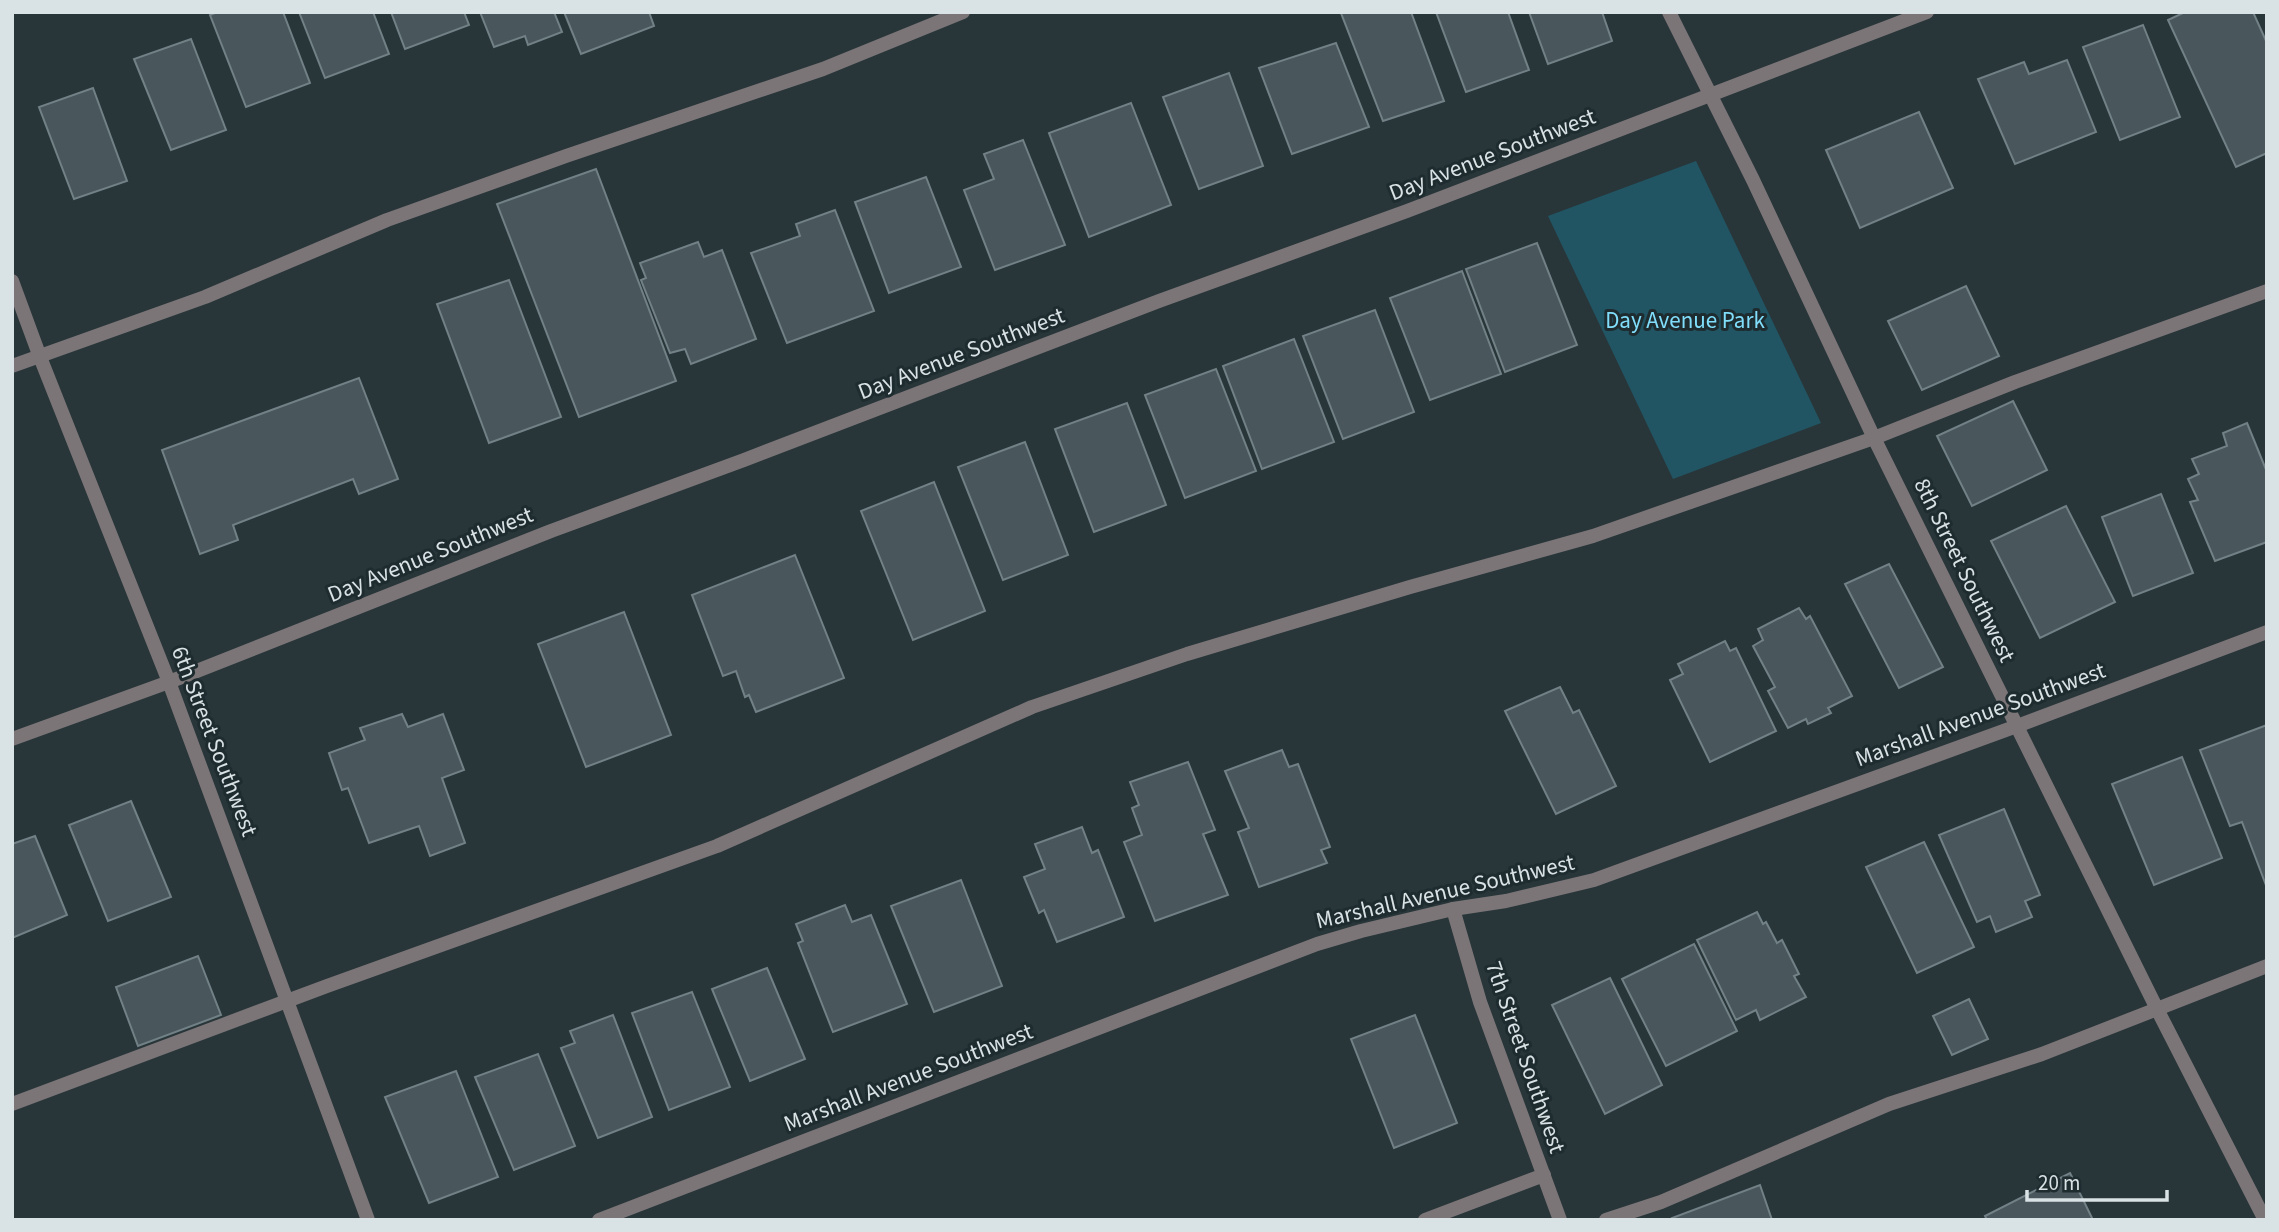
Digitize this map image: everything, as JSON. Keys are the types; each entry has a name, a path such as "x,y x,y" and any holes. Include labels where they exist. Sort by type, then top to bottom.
{"street":[{"path":"12,366 205,297 387,220 823,69 963,12"},
{"name":"8th Street Southwest","path":"1669,12 1753,180 1874,438 2157,1009 2265,1220"},
{"name":"Day Avenue Southwest","path":"12,739 169,682 551,531 1159,301 1407,211 1927,12"},
{"name":"6th Street Southwest","path":"12,281 169,682 368,1220"},
{"path":"12,1104 717,846 1032,707 1187,654 1410,587 1593,536 1874,438 2028,377 2267,291"},
{"name":"Marshall Avenue Southwest","path":"599,1220 1317,944 1453,909 1506,901 1594,880 2267,632"},
{"name":"7th Street Southwest","path":"1453,909 1480,1002 1560,1220"},
{"path":"1606,1220 1661,1202 1889,1104 2042,1054 2267,965"},
{"path":"1425,1220 1544,1175"}],"green space":[{"name":"Day Avenue Park","path":"1696,161 1821,423 1673,479 1548,216"}],"building":[{"path":"217,12 283,12 310,83 246,107 210,15"},
{"path":"299,12 373,12 389,54 325,78"},
{"path":"391,12 464,12 469,25 405,49"},
{"path":"480,12 554,12 562,32 528,45 525,36 494,47"},
{"path":"564,12 649,12 654,26 581,54"},
{"path":"1411,12 1444,101 1383,121 1341,13"},
{"path":"1436,12 1508,12 1529,70 1466,92"},
{"path":"1529,12 1602,12 1612,41 1548,64"},
{"path":"2185,12 2253,12 2267,43 2267,153 2236,167 2168,20"},
{"path":"2143,25 2180,117 2120,140 2083,47"},
{"path":"191,39 226,130 171,150 134,59"},
{"path":"1336,43 1369,127 1292,154 1259,68"},
{"path":"2067,60 2096,132 2015,164 1978,79 2024,62 2029,74"},
{"path":"1229,73 1263,166 1199,189 1163,97"},
{"path":"93,88 127,181 74,199 39,107"},
{"path":"1131,103 1171,205 1089,237 1049,133"},
{"path":"1919,112 1953,188 1860,228 1826,150"},
{"path":"1023,140 1065,245 995,270 964,190 994,179 984,154"},
{"path":"596,169 676,381 579,417 497,204"},
{"path":"926,177 961,267 889,293 855,202"},
{"path":"835,210 874,311 787,343 751,253 800,236 796,224"},
{"path":"698,242 704,257 722,250 756,339 691,364 685,349 670,353 641,280 646,278 640,263"},
{"path":"1537,243 1577,345 1505,372 1466,269"},
{"path":"1462,271 1501,374 1430,400 1390,298"},
{"path":"509,280 561,417 489,443 437,304"},
{"path":"1966,286 1999,356 1922,390 1888,321"},
{"path":"1375,310 1414,412 1343,439 1303,336"},
{"path":"1294,339 1334,442 1262,469 1223,366"},
{"path":"1216,369 1256,471 1185,498 1145,395"},
{"path":"359,378 398,479 359,494 353,479 233,525 238,540 200,554 162,450"},
{"path":"2013,401 2047,470 1972,506 1937,436"},
{"path":"1127,403 1166,505 1094,532 1055,429"},
{"path":"2247,423 2267,472 2267,542 2215,561 2190,502 2198,500 2188,479 2199,474 2192,459 2227,446 2223,433"},
{"path":"1025,442 1068,555 1003,580 958,467"},
{"path":"934,482 985,611 913,640 861,511"},
{"path":"2161,494 2193,573 2133,596 2102,517"},
{"path":"2066,506 2115,602 2040,638 1991,541"},
{"path":"795,555 844,678 756,712 749,695 745,697 736,671 723,676 692,595"},
{"path":"1889,564 1943,667 1899,688 1845,584"},
{"path":"1799,608 1806,619 1810,616 1852,696 1828,708 1831,713 1808,724 1806,719 1788,728 1768,691 1775,687 1753,646 1763,640 1758,629"},
{"path":"624,612 671,735 586,767 538,644"},
{"path":"1725,641 1730,651 1736,648 1776,731 1710,762 1670,680 1683,674 1678,664"},
{"path":"1560,687 1573,713 1579,710 1616,786 1556,814 1505,711"},
{"path":"402,714 408,727 443,714 464,770 442,778 465,843 430,856 419,826 369,843 348,788 342,790 329,753 365,740 360,728"},
{"path":"2267,725 2267,888 2242,822 2230,826 2200,750"},
{"path":"1282,750 1289,767 1298,764 1330,847 1321,850 1327,863 1259,887 1238,832 1249,828 1225,771"},
{"path":"2182,757 2222,858 2154,885 2112,784"},
{"path":"1188,762 1215,830 1203,834 1228,895 1155,921 1124,842 1142,835 1132,808 1139,805 1130,782"},
{"path":"131,801 171,897 108,921 69,825"},
{"path":"2004,809 2040,895 2025,901 2032,917 1996,932 1990,916 1977,922 1939,835"},
{"path":"1082,827 1092,853 1098,850 1124,917 1057,942 1044,910 1039,913 1024,877 1045,869 1035,844"},
{"path":"35,836 67,915 12,938 12,844"},
{"path":"1924,842 1974,947 1917,973 1866,867"},
{"path":"961,880 1002,986 934,1012 891,906"},
{"path":"845,905 852,922 871,915 907,1004 833,1032 798,943 803,941 796,924"},
{"path":"1757,912 1763,924 1766,922 1777,943 1782,940 1799,974 1794,976 1806,997 1760,1020 1756,1010 1736,1020 1697,940"},
{"path":"1694,944 1737,1031 1666,1066 1622,979"},
{"path":"198,956 221,1015 138,1046 116,987"},
{"path":"767,968 805,1059 750,1081 712,989"},
{"path":"1610,978 1662,1085 1605,1114 1552,1005"},
{"path":"692,992 730,1087 669,1110 632,1013"},
{"path":"1969,999 1988,1039 1952,1055 1933,1016"},
{"path":"613,1015 652,1117 598,1138 561,1048 575,1043 570,1031"},
{"path":"1415,1015 1457,1123 1394,1148 1351,1039"},
{"path":"538,1054 575,1146 514,1170 475,1077"},
{"path":"456,1071 498,1177 429,1203 385,1097"},
{"path":"2070,1173 2093,1220 1987,1220 1985,1216"},
{"path":"1760,1185 1772,1220 1672,1218"}]}
